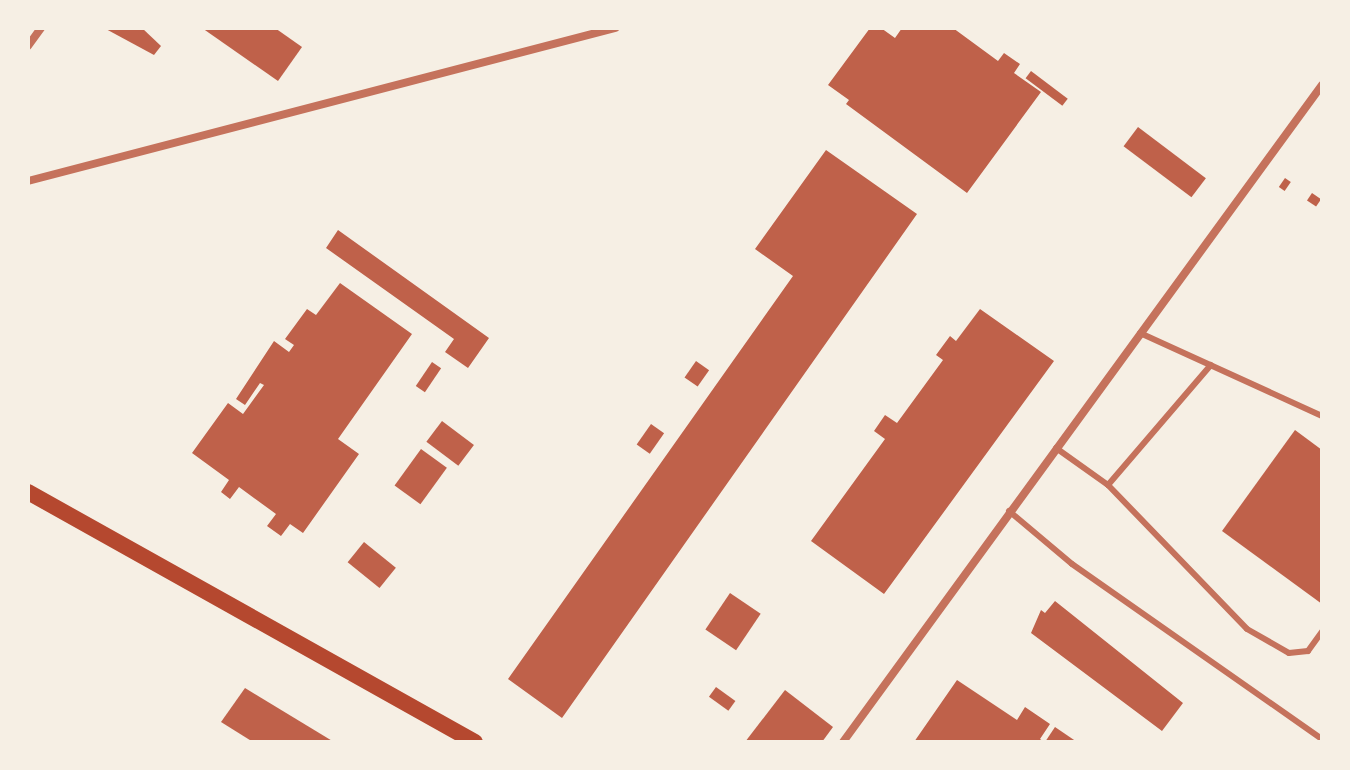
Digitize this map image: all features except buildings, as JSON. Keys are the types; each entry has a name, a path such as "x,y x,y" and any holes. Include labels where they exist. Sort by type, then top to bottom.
{"main road":[{"path":"28,492 475,742"}],"street":[{"path":"28,46 41,28"},
{"path":"28,181 615,28"},
{"path":"843,742 1322,85"}],"lane":[{"path":"1140,333 1322,416"},
{"path":"1108,485 1211,365"},
{"path":"1056,448 1108,485 1247,629 1289,653 1308,651 1322,632"},
{"path":"1009,511 1072,564 1322,739"}]}
